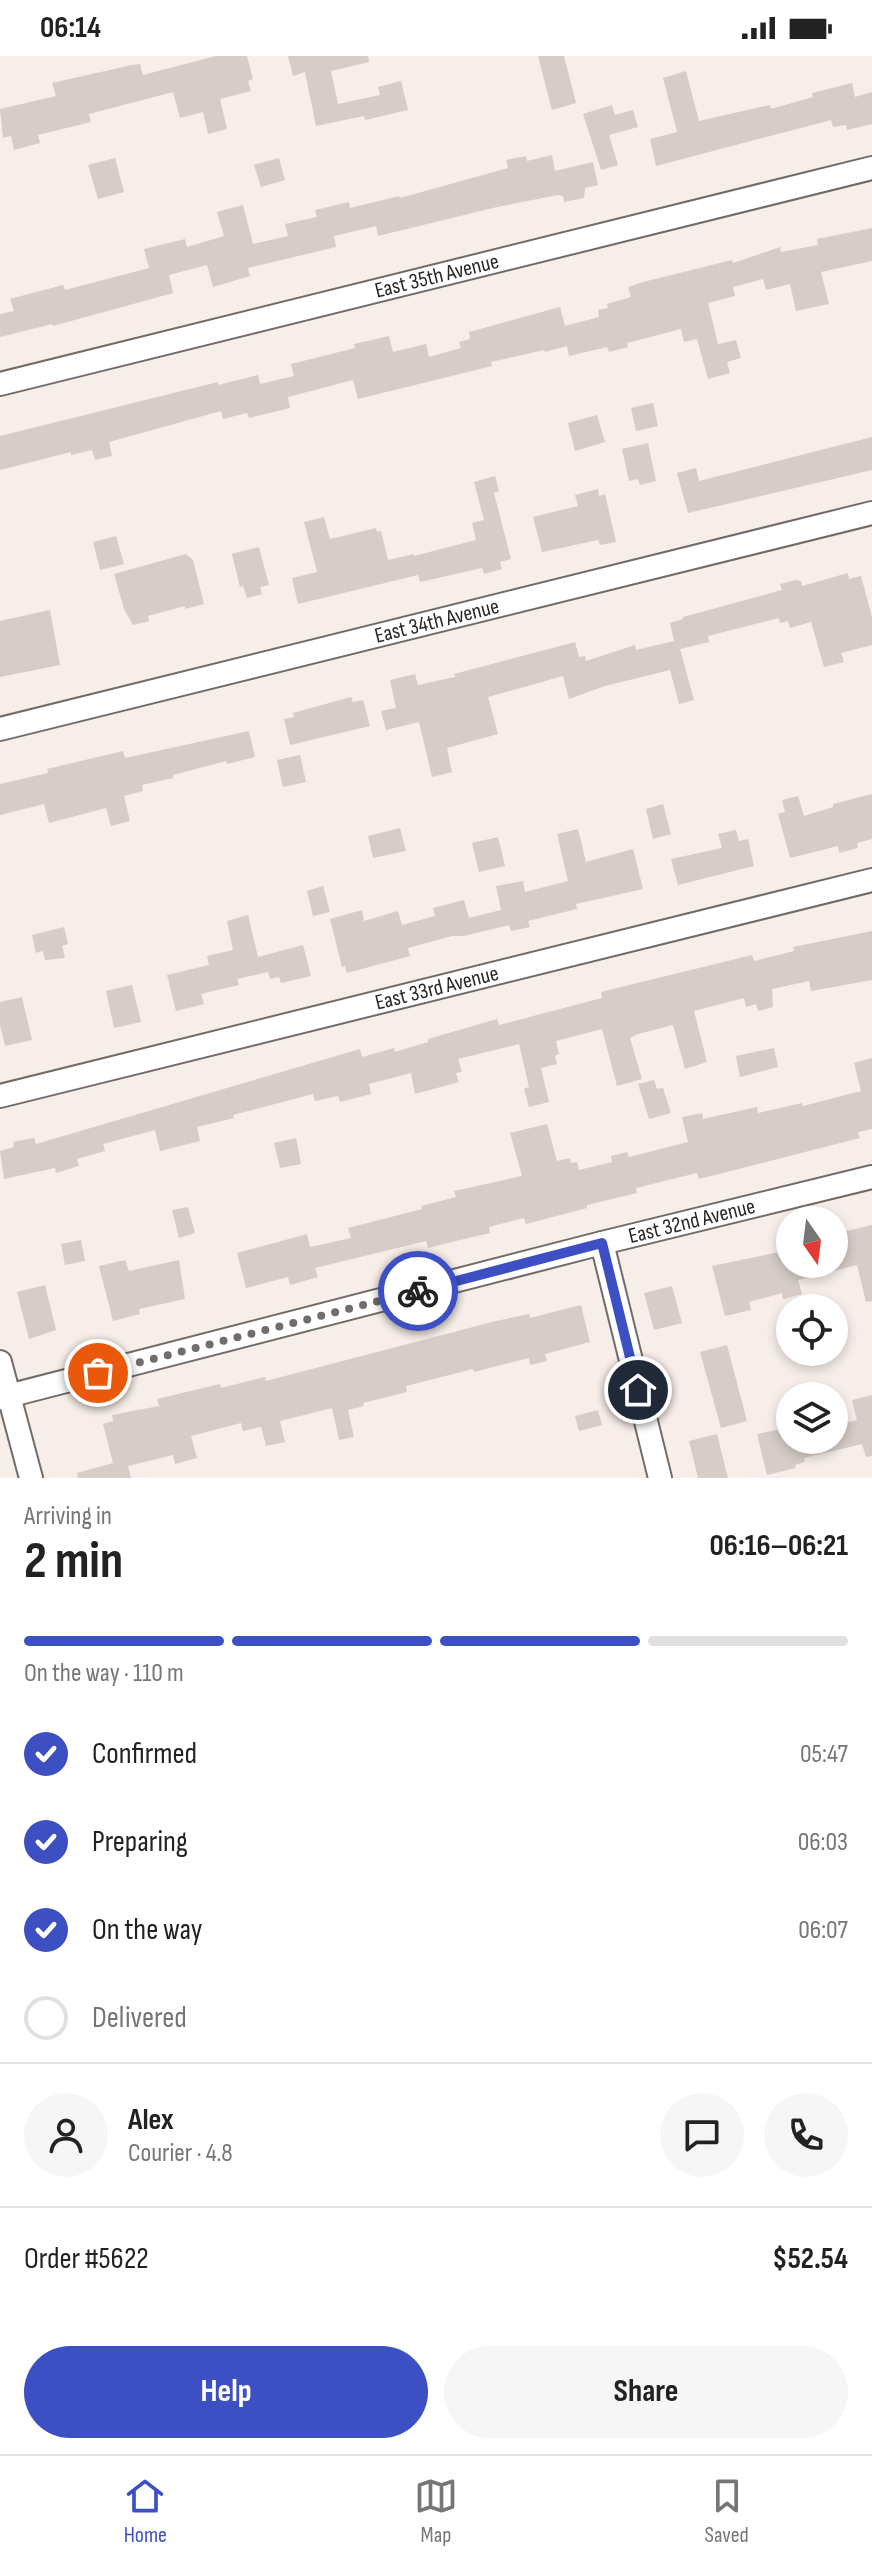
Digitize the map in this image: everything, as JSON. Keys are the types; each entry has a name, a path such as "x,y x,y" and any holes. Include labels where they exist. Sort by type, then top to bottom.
{"street":[{"name":"East 35th Avenue","path":"0,384 872,168"},
{"name":"East 34th Avenue","path":"0,729 872,513"},
{"name":"East 33rd Avenue","path":"0,1096 872,880"},
{"name":"East 32nd Avenue","path":"5,1397 602,1243 872,1177"},
{"path":"602,1243 660,1478"},
{"path":"0,1362 5,1397 31,1478"}],"building":[{"path":"216,56 247,56 253,79 248,81 251,91 220,99 227,129 208,134 203,112 180,118 173,92 89,114 91,122 38,135 40,143 14,150 11,136 3,138 0,109 56,96 52,83 140,64 143,75"},
{"path":"288,56 368,56 369,62 331,71 338,104 380,95 378,87 401,81 408,110 365,120 364,116 316,126 305,72 293,76"},
{"path":"538,56 564,56 576,103 552,110"},
{"path":"686,71 699,121 770,105 771,109 813,97 812,93 852,83 855,97 872,92 872,124 847,130 846,125 833,127 831,120 656,166 650,139 677,132 663,78"},
{"path":"612,105 615,115 633,110 638,127 609,135 618,165 601,170 583,114"},
{"path":"552,155 555,171 593,162 598,185 585,188 584,198 564,202 563,196 558,195 378,236 376,226 334,236 336,247 248,268 250,276 213,287 207,265 169,275 173,293 53,326 0,337 0,314 14,311 10,299 63,285 65,290 149,268 144,249 185,239 187,247 224,236 217,212 243,205 253,244 288,236 285,224 317,217 315,210 349,202 350,208 400,198 508,168 506,160 526,156 527,161"},
{"path":"115,158 124,192 98,199 88,165"},
{"path":"279,158 285,180 261,187 254,165"},
{"path":"872,228 872,261 821,272 829,304 796,311 790,284 766,290 763,279 733,287 735,296 708,303 718,344 736,340 741,358 727,362 730,373 708,379 697,339 684,342 681,329 627,343 628,347 609,352 607,347 569,356 567,346 544,350 358,399 353,380 288,397 290,408 249,418 247,413 223,419 221,411 109,442 112,456 95,460 92,450 71,455 71,452 0,470 0,436 218,382 218,385 258,375 260,384 294,376 291,364 389,336 393,352 426,344 429,357 461,348 459,342 470,339 469,332 560,307 565,326 599,317 598,310 631,297 628,287 643,282 732,260 733,263 780,247 781,252 818,245 817,239"},
{"path":"653,403 658,426 636,431 631,408"},
{"path":"597,415 605,442 575,451 568,423"},
{"path":"872,437 872,470 688,513 677,473 696,468 699,481"},
{"path":"648,443 656,481 640,485 638,479 629,481 622,449"},
{"path":"495,476 499,491 494,493 511,559 500,562 502,569 484,574 482,568 420,582 418,575 298,604 292,578 317,572 304,522 324,517 330,539 376,528 377,532 381,531 388,560 414,556 476,540 472,523 484,520 474,482"},
{"path":"598,489 599,496 605,494 616,542 600,545 598,540 542,552 533,517 578,506 575,495"},
{"path":"116,536 124,564 100,570 93,542"},
{"path":"259,547 269,585 260,587 262,594 247,598 243,586 240,587 232,554"},
{"path":"186,554 193,560 204,604 148,616 149,621 133,625 124,609 114,574"},
{"path":"848,573 849,579 861,576 872,617 872,645 841,653 844,662 824,667 811,622 790,628 788,621 780,623 779,618 708,636 709,642 680,649 694,700 679,704 670,670 605,686 569,699 563,676 488,697 498,734 447,748 452,772 432,777 419,722 386,730 381,711 396,708 390,680 415,674 418,685 575,642 579,657 585,656 586,661 635,645 636,650 674,641 670,623 683,617 782,590 780,584 796,580 801,581 802,586"},
{"path":"50,610 60,665 0,677 0,621"},
{"path":"351,697 353,702 363,700 370,726 290,745 284,719 294,717 293,713"},
{"path":"249,731 255,757 227,764 226,761 142,785 143,791 124,796 130,821 111,826 106,808 49,823 44,804 0,815 0,784 123,751 125,758"},
{"path":"300,755 306,782 283,787 277,760"},
{"path":"872,794 872,839 857,843 858,848 839,853 838,846 790,858 778,814 785,812 782,800 798,796 804,816 833,807 833,804"},
{"path":"663,804 671,834 653,839 646,809"},
{"path":"400,828 406,851 373,858 368,836"},
{"path":"578,829 586,862 633,849 643,889 576,904 577,909 528,921 530,927 511,931 509,925 452,936 408,948 410,956 347,973 345,966 342,967 330,919 362,910 364,921 398,911 402,925 435,916 433,908 464,900 469,918 501,910 496,886 523,881 525,892 568,881 557,834"},
{"path":"736,830 739,841 748,839 754,866 678,885 671,859 722,848 718,834"},
{"path":"498,837 505,866 479,872 472,843"},
{"path":"323,886 330,912 313,916 307,891"},
{"path":"248,915 258,957 303,945 311,976 281,983 279,977 270,979 268,972 237,979 239,985 201,994 204,1004 176,1011 167,975 209,965 207,956 233,950 227,921"},
{"path":"64,927 68,944 62,946 65,958 45,960 43,951 36,953 32,935"},
{"path":"872,931 872,980 811,991 809,981 772,989 773,1007 758,1011 756,1004 746,1007 744,998 694,1011 707,1062 685,1069 673,1025 630,1038 642,1079 617,1086 602,1029 556,1041 559,1054 555,1056 557,1064 541,1068 549,1102 529,1107 524,1089 529,1087 519,1044 458,1059 462,1072 456,1073 459,1082 415,1094 411,1073 369,1084 371,1094 340,1102 338,1096 315,1101 313,1094 233,1115 234,1118 197,1127 200,1141 160,1151 155,1130 103,1144 105,1151 77,1159 79,1166 56,1173 55,1168 4,1179 0,1151 14,1147 13,1142 34,1138 36,1144 360,1049 362,1057 394,1048 395,1052 497,1019 499,1025 602,998 601,992 752,955 754,961 794,951 793,947"},
{"path":"132,985 141,1022 114,1028 106,991"},
{"path":"22,997 32,1040 5,1046 0,1025 0,1002"},
{"path":"774,1048 778,1067 740,1077 736,1056"},
{"path":"872,1058 872,1129 858,1132 860,1138 699,1179 697,1173 636,1188 637,1193 587,1205 587,1208 526,1224 524,1218 489,1227 490,1233 428,1248 426,1241 315,1268 318,1277 290,1285 288,1277 246,1288 237,1253 307,1234 310,1247 351,1238 348,1228 422,1209 421,1206 456,1197 454,1191 522,1176 510,1133 547,1124 557,1161 570,1158 571,1163 577,1162 579,1170 612,1162 611,1156 627,1152 629,1157 688,1142 682,1117 702,1113 703,1119 757,1107 758,1113 802,1103 803,1106 861,1091 854,1063"},
{"path":"654,1080 657,1089 663,1088 671,1113 649,1119 638,1084"},
{"path":"296,1138 301,1164 280,1168 274,1143"},
{"path":"188,1207 195,1233 179,1238 172,1210"},
{"path":"872,1225 872,1301 866,1302 857,1265 848,1267 848,1231"},
{"path":"81,1240 85,1261 65,1265 61,1244"},
{"path":"776,1253 776,1278 806,1278 798,1280 802,1294 776,1294 749,1302 751,1310 725,1316 712,1266"},
{"path":"125,1260 129,1271 179,1260 185,1299 139,1309 140,1314 113,1321 99,1266"},
{"path":"45,1285 56,1330 29,1339 17,1292"},
{"path":"672,1286 682,1323 654,1330 644,1293"},
{"path":"581,1305 590,1342 545,1354 547,1361 530,1365 529,1358 474,1372 473,1369 406,1386 407,1392 363,1403 364,1406 348,1410 354,1437 339,1440 332,1408 280,1421 285,1442 266,1446 261,1427 243,1431 241,1423 191,1436 197,1458 175,1464 173,1455 128,1466 131,1478 78,1478 77,1473 113,1463 103,1424 113,1421 112,1415 159,1406 157,1399 220,1384 221,1388 265,1377 266,1381 492,1322 529,1314 530,1318"},
{"path":"727,1345 747,1421 721,1428 700,1352"},
{"path":"872,1395 872,1456 866,1457 862,1444 848,1447 848,1422 857,1420 852,1400"},
{"path":"598,1410 602,1425 579,1431 575,1416"},
{"path":"776,1430 776,1454 821,1454 804,1458 805,1462 795,1465 796,1468 767,1475 757,1434"},
{"path":"717,1434 728,1478 698,1478 689,1441"}],"way so far":[{"path":"98,1373 418,1291"}],"route":[{"path":"418,1291 602,1243 638,1390"}]}
